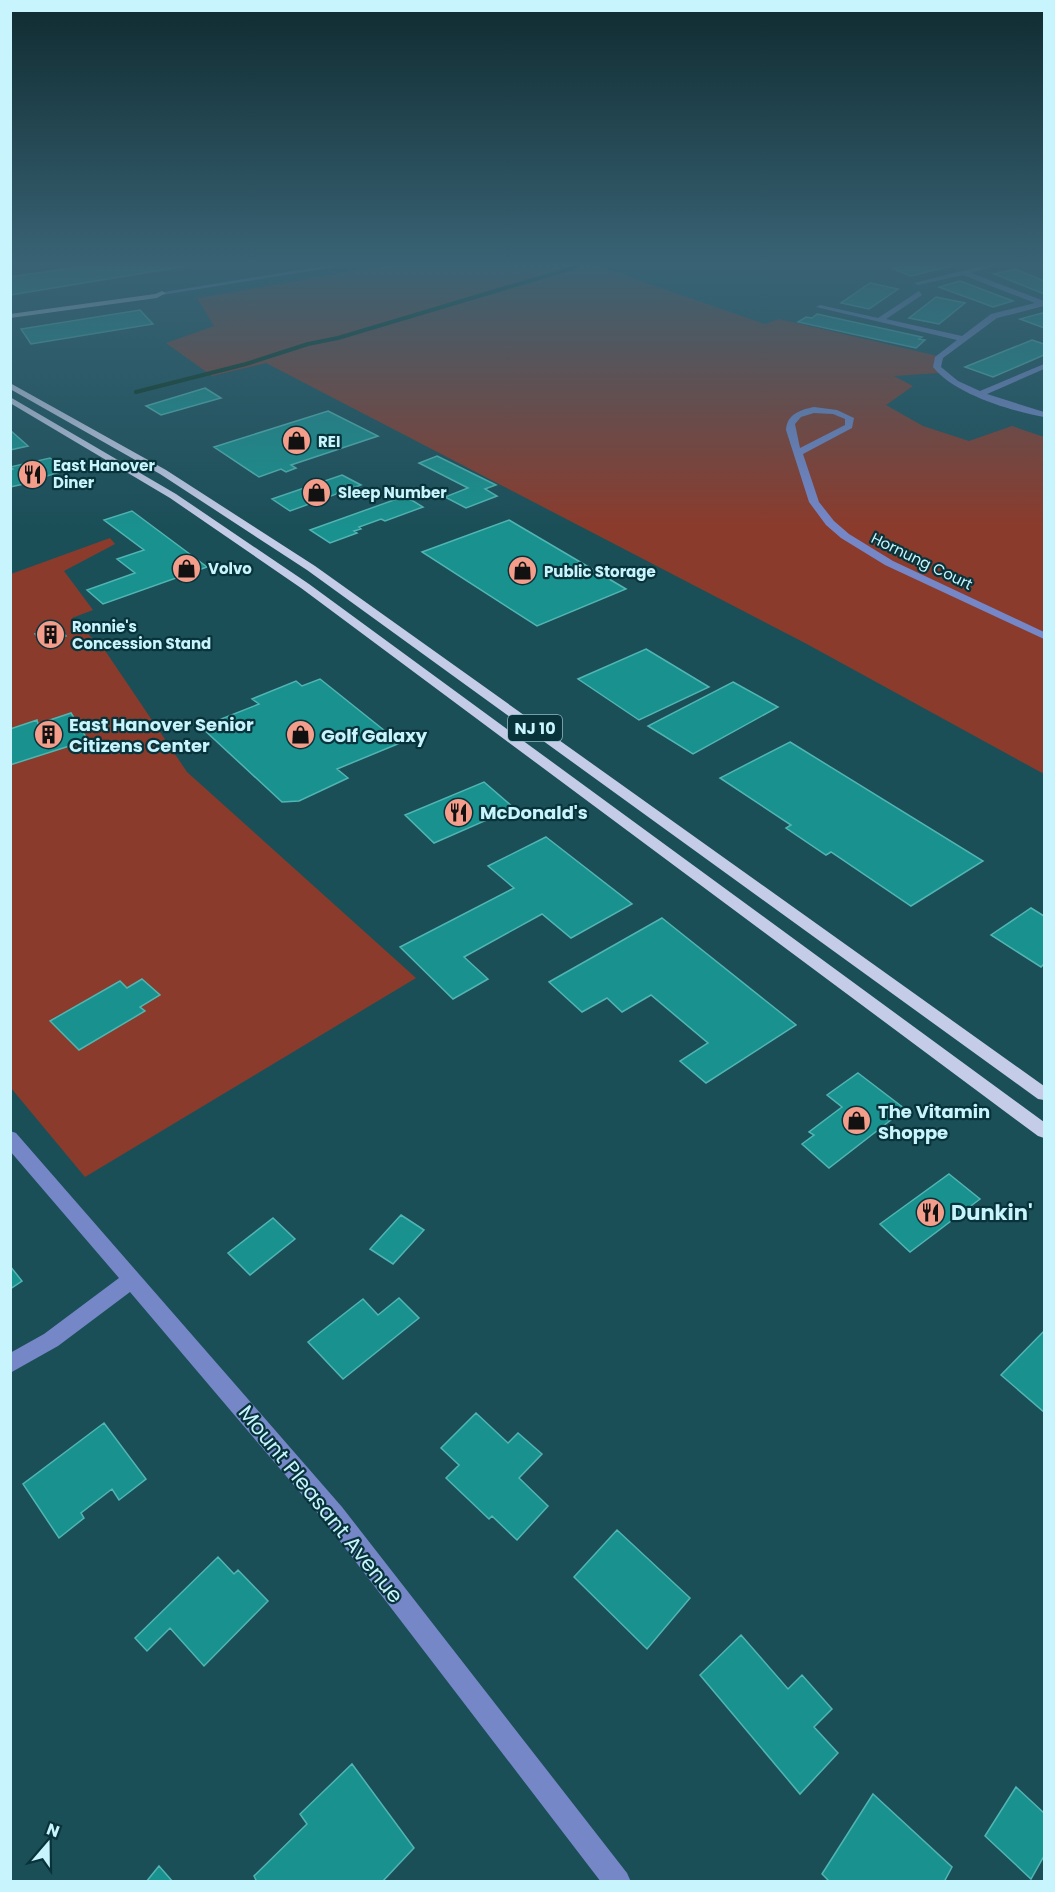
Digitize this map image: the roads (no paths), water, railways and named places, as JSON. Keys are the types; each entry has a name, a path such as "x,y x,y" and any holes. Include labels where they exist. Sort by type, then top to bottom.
{"main road":[{"name":"NJ 10","path":"10,385 123,448 311,568 1044,1094"},
{"name":"NJ 10","path":"10,399 173,496 266,558 443,685 1044,1131"}],"street":[{"path":"947,351 939,357 937,367 948,379 1044,415"},
{"path":"983,393 1044,366"},
{"name":"Hornung Court","path":"798,453 849,426 850,418 824,410 800,413 790,424 790,436 814,502 830,523 845,536 889,563 1044,636"},
{"name":"Mount Pleasant Avenue","path":"10,1138 334,1515 618,1881"},
{"path":"10,1364 51,1340 133,1279"}],"waterway":[{"path":"136,392 246,364 285,351"}],"place":[{"name":"REI","path":"297,441"},
{"name":"East Hanover Diner","path":"32,474"},
{"name":"Sleep Number","path":"317,492"},
{"name":"Volvo","path":"187,568"},
{"name":"Public Storage","path":"523,571"},
{"name":"Ronnie's Concession Stand","path":"51,635"},
{"name":"East Hanover Senior Citizens Center","path":"48,734"},
{"name":"Golf Galaxy","path":"300,735"},
{"name":"McDonald's","path":"459,812"},
{"name":"The Vitamin Shoppe","path":"857,1121"},
{"name":"Dunkin'","path":"930,1212"}]}
